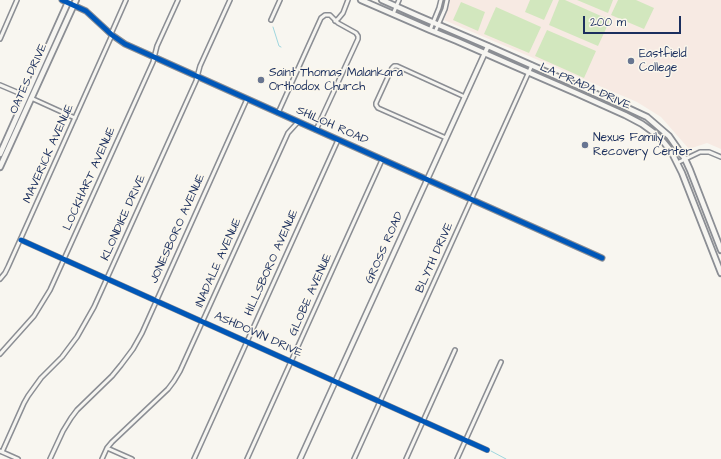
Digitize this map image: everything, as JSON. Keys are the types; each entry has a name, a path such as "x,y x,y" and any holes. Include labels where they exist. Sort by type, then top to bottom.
{"main road":[{"name":"LA PRADA DRIVE","path":"361,0 596,102 642,124 653,132 671,150 678,163 721,273"},
{"name":"LA PRADA DRIVE","path":"382,0 532,65 647,118 669,136 685,158"},
{"name":"OATES DRIVE","path":"0,167 68,1"},
{"name":"OATES DRIVE","path":"0,154 75,2"},
{"path":"596,102 599,95"},
{"path":"642,124 647,118"},
{"path":"685,158 721,249 713,252"}],"street":[{"path":"0,39 17,0"},
{"name":"SHILOH ROAD","path":"62,0 75,2 111,35 125,44 154,58 602,258"},
{"name":"MAVERICK AVENUE","path":"0,279 5,274 126,0"},
{"name":"LOCKHART AVENUE","path":"0,354 34,316 50,290 154,58 157,46 178,0"},
{"name":"KLONDIKE DRIVE","path":"1,451 28,396 41,378 62,357 77,337 94,307 230,0"},
{"path":"271,20 280,0"},
{"path":"335,21 343,13 348,0"},
{"path":"393,14 399,0"},
{"path":"435,32 441,0"},
{"path":"430,30 445,9 447,0"},
{"path":"278,113 321,18 327,15 333,18 341,26 356,33 358,39 316,130"},
{"name":"GROSS ROAD","path":"300,459 488,46"},
{"name":"BLYTH DRIVE","path":"354,459 532,65"},
{"path":"446,138 378,108 376,103 392,68 397,66 465,97"},
{"path":"0,85 75,118"},
{"name":"JONESBORO AVENUE","path":"50,459 71,418 77,410 121,366 142,333 247,99"},
{"name":"INADALE AVENUE","path":"102,459 107,448 112,442 168,389 180,371 288,133 298,122"},
{"name":"HILLSBORO AVENUE","path":"194,459 338,140"},
{"path":"678,163 685,158 704,151 721,156"},
{"name":"GLOBE AVENUE","path":"247,459 382,160"},
{"name":"ASHDOWN DRIVE","path":"20,240 487,450"},
{"path":"406,459 455,350"},
{"path":"457,459 501,362"},
{"path":"107,448 132,459"},
{"path":"1,451 18,459"}],"shaded area":[{"name":"Eastfield College","path":"450,0 721,0 721,149 707,143 689,149 661,117 637,102 444,20"}],"green space":[{"path":"530,0 553,0 544,20 525,12"},
{"path":"559,0 565,0 610,20 598,46 549,25"},
{"path":"577,0 613,0 608,13"},
{"path":"618,0 636,0 654,8 644,29 611,15"},
{"path":"461,2 485,12 478,31 453,20"},
{"path":"496,7 541,27 529,53 484,34"},
{"path":"547,30 596,51 584,78 535,56"}],"waterway":[{"path":"273,27 279,46 281,47"},
{"path":"491,451 506,459"}],"cycle path":[{"path":"62,0 86,11 112,35 125,44 602,258"},
{"path":"21,240 487,450"}],"place":[{"name":"Eastfield College","path":"631,61"},
{"name":"Saint Thomas Malankara Orthodox Church","path":"261,80"},
{"name":"Nexus Family Recovery Center","path":"585,145"}]}
